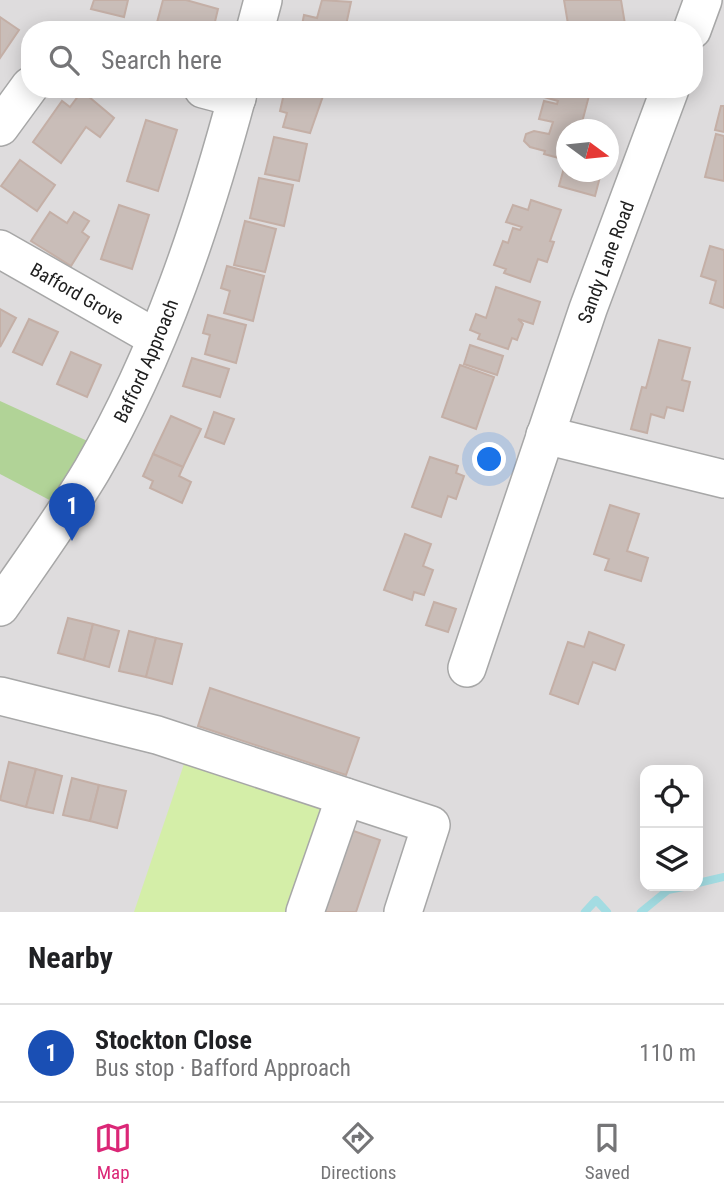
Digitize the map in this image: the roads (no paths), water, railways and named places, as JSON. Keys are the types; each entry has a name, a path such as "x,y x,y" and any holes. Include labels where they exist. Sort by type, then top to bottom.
{"street":[{"path":"258,21 263,0"},
{"path":"695,21 702,0"},
{"path":"0,127 21,98"},
{"name":"Bafford Approach","path":"0,607 83,483 156,338 198,223 225,98"},
{"name":"Sandy Lane Road","path":"467,668 545,435 667,98"},
{"name":"Bafford Grove","path":"0,249 156,338"},
{"path":"545,435 724,479"},
{"path":"0,696 157,735 431,825 403,912"},
{"path":"305,912 345,797"}],"waterway":[{"path":"703,882 724,877"},
{"path":"641,912 667,891"},
{"path":"585,912 596,900 607,912"}],"place":[{"name":"Stockton Close","path":"72,541"}]}
